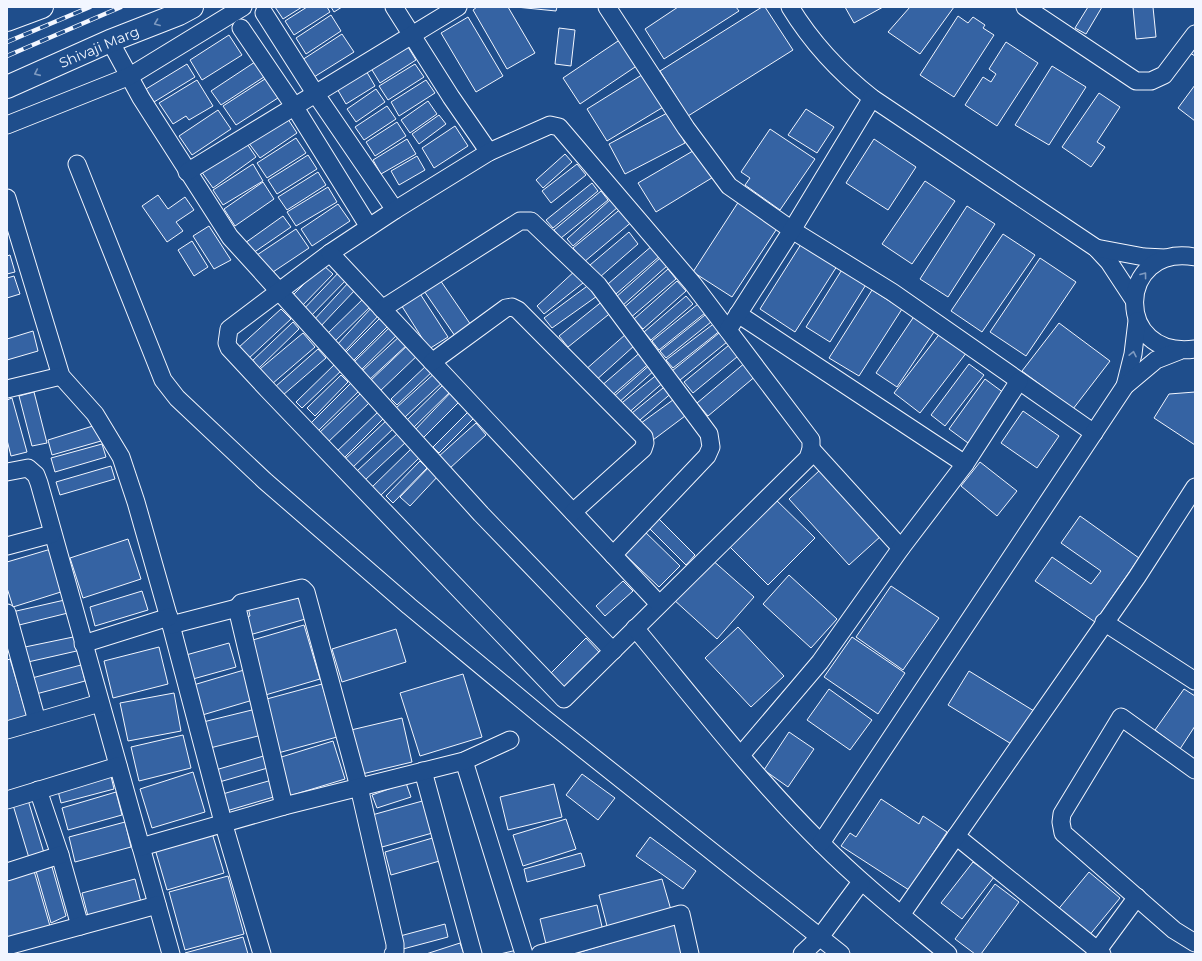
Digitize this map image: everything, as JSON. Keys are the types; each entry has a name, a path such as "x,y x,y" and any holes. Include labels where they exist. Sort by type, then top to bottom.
{"main road":[{"path":"7,20 42,7"},
{"name":"Shivaji Marg","path":"7,87 110,41 192,7"}],"street":[{"path":"7,126 130,76 243,7"},
{"path":"394,7 451,97 489,152"},
{"path":"187,172 458,7"},
{"path":"607,7 686,128 729,186 792,230 892,292 1094,433"},
{"path":"790,7 801,25 846,78 872,98 1096,248 1109,262 1134,300"},
{"path":"1025,7 1136,82 1151,82 1164,75 1195,34"},
{"path":"264,13 315,93 395,210"},
{"path":"241,28 294,106 369,227"},
{"path":"110,41 141,98 230,237 278,292 481,514 613,651"},
{"path":"728,330 792,230 872,98"},
{"path":"550,125 559,126 693,284 810,440 811,449 808,458 564,699 229,348 227,336 229,329 330,253 395,210 489,152 550,125"},
{"path":"77,164 163,380 177,398 265,481 409,606 544,718 841,954"},
{"path":"7,198 61,376 95,414 121,457 136,502 170,621 223,822 262,954"},
{"path":"382,309 525,219 531,221 598,285 709,434 711,447 707,456 613,555"},
{"path":"1096,248 1144,257 1165,258 1191,254"},
{"path":"330,253 659,604"},
{"path":"1125,386 1134,354 1137,321 1134,300 1136,287 1143,275 1153,265 1165,258"},
{"path":"432,362 506,308 512,307 518,310 644,437 645,443 643,448 572,512"},
{"path":"738,314 965,464"},
{"path":"1137,321 1144,332 1154,342 1166,348 1187,350"},
{"path":"821,843 1125,386 1156,360 1187,350"},
{"path":"7,389 61,376"},
{"path":"741,755 820,662 901,548 965,464 1019,381"},
{"path":"811,449 901,548"},
{"path":"7,472 24,467 31,469 36,475 171,954"},
{"path":"901,915 1104,622 1137,577 1195,487"},
{"path":"7,546 52,534"},
{"path":"83,644 170,621 237,608 241,603 298,588 305,590 359,788 395,944 394,953"},
{"path":"237,608 284,806"},
{"path":"7,613 11,646 38,721"},
{"path":"1104,622 1195,681"},
{"path":"635,628 741,755 821,843 861,882 948,954"},
{"path":"7,730 100,704"},
{"path":"1195,770 1121,717 1062,814 1060,822 1063,834 1174,930 1195,943"},
{"path":"141,847 223,822 464,761 510,740"},
{"path":"464,761 524,954"},
{"path":"7,800 118,766"},
{"path":"423,771 473,954"},
{"path":"38,790 60,855 80,926"},
{"path":"956,836 1098,953 1137,897"},
{"path":"7,872 60,855"},
{"path":"802,954 820,937 861,882"},
{"path":"7,946 157,905"},
{"path":"540,954 681,914 690,954"}],"building":[{"path":"275,7 302,7 283,19"},
{"path":"307,7 327,7 330,12 294,35 285,21"},
{"path":"331,7 342,7 334,12"},
{"path":"477,7 508,7 535,53 507,69 473,10"},
{"path":"516,7 557,7 556,11"},
{"path":"678,7 736,7 739,11 664,59 645,29"},
{"path":"762,7 765,7 793,50 688,116 660,71"},
{"path":"845,7 883,7 854,23"},
{"path":"910,7 954,7 920,54 888,32"},
{"path":"1088,7 1102,7 1086,34 1075,28"},
{"path":"1133,7 1153,7 1156,37 1136,39"},
{"path":"331,15 341,31 306,54 296,38"},
{"path":"958,16 968,23 973,17 985,25 983,28 994,35 954,97 920,75"},
{"path":"468,17 503,76 476,92 441,33"},
{"path":"559,28 575,30 571,66 555,64"},
{"path":"342,34 354,52 314,77 302,60"},
{"path":"229,35 242,55 202,80 190,60"},
{"path":"621,39 638,65 580,104 563,78"},
{"path":"405,42 416,60 380,83 369,65"},
{"path":"1006,42 1038,63 997,126 965,105 983,77 991,82 996,74 989,69"},
{"path":"1195,46 1195,56 1190,53"},
{"path":"258,60 267,75 221,105 211,91"},
{"path":"187,64 195,77 154,102 146,89"},
{"path":"415,64 424,77 388,100 379,86"},
{"path":"1052,66 1086,87 1049,145 1015,125"},
{"path":"365,69 375,86 346,104 336,87"},
{"path":"645,73 665,106 607,141 587,109"},
{"path":"268,77 281,96 236,125 223,106"},
{"path":"197,80 213,106 189,120 186,116 173,124 159,103"},
{"path":"426,80 435,93 399,116 391,102"},
{"path":"1195,85 1195,121 1178,108"},
{"path":"376,89 385,102 356,122 347,109"},
{"path":"1099,93 1120,107 1097,142 1105,147 1091,167 1062,147"},
{"path":"428,101 437,114 410,133 401,120"},
{"path":"387,106 396,119 364,140 355,127"},
{"path":"806,109 834,127 817,153 788,135"},
{"path":"218,110 231,129 192,155 179,136"},
{"path":"669,112 685,143 625,174 609,144"},
{"path":"439,115 446,124 419,144 412,134"},
{"path":"286,116 297,133 260,158 248,142"},
{"path":"397,122 406,136 375,156 366,142"},
{"path":"455,126 468,146 434,168 422,148"},
{"path":"770,129 815,159 780,210 745,185 750,178 741,172"},
{"path":"296,138 306,153 267,178 257,163"},
{"path":"407,139 416,154 381,174 373,160"},
{"path":"874,139 916,167 888,210 846,183"},
{"path":"245,141 256,157 213,188 201,171"},
{"path":"698,148 715,176 656,212 638,183"},
{"path":"565,154 572,162 543,188 536,180"},
{"path":"308,155 317,169 277,194 268,180"},
{"path":"417,156 425,170 399,185 391,171"},
{"path":"253,164 263,181 223,205 213,190"},
{"path":"577,164 586,175 551,203 542,191"},
{"path":"318,172 326,185 287,210 278,197"},
{"path":"925,181 955,201 912,264 882,244"},
{"path":"263,182 274,199 235,226 224,209"},
{"path":"592,183 598,191 553,228 546,220"},
{"path":"328,187 337,202 296,226 287,212"},
{"path":"601,191 608,200 561,238 554,230"},
{"path":"158,195 168,209 185,197 194,210 176,222 183,231 167,242 142,206"},
{"path":"611,199 618,207 573,246 567,239"},
{"path":"739,201 778,227 732,297 693,272"},
{"path":"338,204 350,221 312,246 301,229"},
{"path":"967,206 995,224 948,297 920,279"},
{"path":"623,207 634,220 584,262 573,248"},
{"path":"283,216 291,227 253,253 245,243"},
{"path":"209,226 231,260 214,269 193,236"},
{"path":"296,229 309,248 267,276 254,257"},
{"path":"629,232 638,244 600,277 590,265"},
{"path":"1003,234 1035,255 982,332 951,311"},
{"path":"192,241 208,267 194,276 178,250"},
{"path":"803,241 839,263 795,332 760,309"},
{"path":"653,245 661,255 616,294 608,284"},
{"path":"10,255 15,272 7,274 7,256"},
{"path":"660,258 667,266 622,306 615,298"},
{"path":"1040,258 1076,282 1026,356 990,332"},
{"path":"323,265 333,274 299,309 289,299"},
{"path":"843,268 867,283 830,342 806,327"},
{"path":"342,269 350,276 306,321 299,314"},
{"path":"577,269 588,279 544,314 537,306"},
{"path":"668,269 676,279 629,319 621,310"},
{"path":"14,276 20,294 7,298 7,278"},
{"path":"438,277 471,325 455,336 422,288"},
{"path":"677,281 686,291 643,329 634,319"},
{"path":"349,282 356,289 319,328 312,322"},
{"path":"590,284 600,294 552,328 544,318"},
{"path":"417,289 448,337 429,349 398,300"},
{"path":"872,290 902,309 859,376 829,358"},
{"path":"686,296 693,304 651,340 644,332"},
{"path":"365,297 373,304 332,344 325,336"},
{"path":"604,300 613,311 568,347 559,336"},
{"path":"698,304 705,313 659,350 652,341"},
{"path":"373,306 381,313 343,353 336,346"},
{"path":"281,309 291,319 248,359 238,348"},
{"path":"705,315 711,322 666,358 660,351"},
{"path":"915,315 936,329 897,387 876,373"},
{"path":"382,316 390,324 349,365 341,357"},
{"path":"293,322 299,329 257,370 250,363"},
{"path":"716,322 721,330 673,368 666,360"},
{"path":"394,323 401,331 360,371 353,363"},
{"path":"1059,323 1110,361 1073,409 1022,371"},
{"path":"724,329 732,338 680,380 672,371"},
{"path":"33,331 38,351 7,360 7,339"},
{"path":"941,332 967,352 920,413 894,393"},
{"path":"303,333 315,347 272,384 260,369"},
{"path":"626,334 635,345 594,382 584,371"},
{"path":"401,335 409,343 369,380 361,372"},
{"path":"734,341 743,352 693,393 684,382"},
{"path":"410,343 420,353 379,392 369,382"},
{"path":"318,349 326,358 283,395 275,387"},
{"path":"643,350 652,361 609,398 600,387"},
{"path":"337,362 343,369 302,408 296,402"},
{"path":"746,362 757,375 708,416 697,403"},
{"path":"652,363 656,369 617,404 612,398"},
{"path":"428,364 434,370 397,405 391,399"},
{"path":"969,364 984,375 945,426 931,415"},
{"path":"437,371 445,380 405,417 396,408"},
{"path":"659,373 666,380 626,415 618,406"},
{"path":"341,375 348,382 315,416 307,408"},
{"path":"985,379 1004,393 968,443 949,429"},
{"path":"353,381 361,389 318,431 310,424"},
{"path":"445,383 452,390 413,428 406,421"},
{"path":"668,384 674,391 634,425 627,417"},
{"path":"454,389 463,398 421,440 413,432"},
{"path":"34,392 47,443 32,446 19,396"},
{"path":"1195,392 1195,445 1154,418 1169,394"},
{"path":"360,394 369,403 326,444 317,435"},
{"path":"677,397 689,413 649,443 637,426"},
{"path":"12,398 27,452 11,456 7,440 7,400"},
{"path":"472,408 478,414 439,453 433,447"},
{"path":"379,411 385,417 342,460 335,453"},
{"path":"1023,411 1059,436 1037,468 1001,443"},
{"path":"387,420 394,428 351,469 343,461"},
{"path":"476,423 486,435 449,469 438,457"},
{"path":"96,425 101,441 52,455 48,440"},
{"path":"398,433 406,442 365,480 357,471"},
{"path":"102,444 106,457 55,472 51,458"},
{"path":"411,449 420,457 378,498 369,490"},
{"path":"420,461 427,468 393,503 386,496"},
{"path":"980,462 1017,491 997,516 961,486"},
{"path":"431,465 440,474 410,506 400,497"},
{"path":"111,466 115,479 60,495 56,482"},
{"path":"820,470 881,536 849,565 789,499"},
{"path":"771,495 815,538 768,585 725,542"},
{"path":"655,515 695,555 686,565 645,524"},
{"path":"1080,516 1139,558 1095,622 1035,581 1052,557 1091,584 1101,571 1061,543"},
{"path":"640,527 680,566 659,587 619,549"},
{"path":"128,539 141,579 83,598 70,558"},
{"path":"51,549 64,591 13,607 7,588 7,562"},
{"path":"710,558 754,597 717,639 673,599"},
{"path":"789,575 837,619 811,648 763,604"},
{"path":"623,581 633,591 605,616 596,606"},
{"path":"891,586 939,618 903,670 856,637"},
{"path":"142,591 148,610 95,626 90,607"},
{"path":"300,592 309,618 246,636 242,619 250,616 248,607"},
{"path":"69,599 72,612 15,626 12,612"},
{"path":"304,625 320,679 262,696 246,642"},
{"path":"738,627 784,676 751,707 705,658"},
{"path":"396,629 406,662 342,682 332,649"},
{"path":"78,636 81,650 28,662 25,647"},
{"path":"852,637 905,673 878,714 824,677"},
{"path":"586,638 600,653 563,690 549,675"},
{"path":"229,643 236,667 193,679 186,655"},
{"path":"159,647 168,684 113,698 104,661"},
{"path":"10,659 28,720 7,725 7,660"},
{"path":"81,665 85,681 36,694 32,678"},
{"path":"244,670 253,700 199,716 190,686"},
{"path":"969,671 1034,711 1013,745 948,705"},
{"path":"463,674 482,737 420,756 400,693"},
{"path":"322,684 337,737 278,753 263,700"},
{"path":"829,689 872,720 850,750 807,720"},
{"path":"1184,689 1195,696 1195,726 1180,749 1155,730"},
{"path":"174,693 181,731 128,741 120,703"},
{"path":"256,709 262,735 206,749 199,723"},
{"path":"402,718 412,762 362,774 351,730"},
{"path":"789,732 814,749 788,787 764,770"},
{"path":"183,735 191,768 139,781 131,747"},
{"path":"333,741 345,779 286,797 275,759"},
{"path":"267,755 271,767 216,783 212,771"},
{"path":"110,772 114,789 61,803 57,787"},
{"path":"193,772 205,812 152,828 140,789"},
{"path":"582,774 615,798 598,820 566,795"},
{"path":"272,780 277,796 223,812 219,795"},
{"path":"406,783 411,797 377,808 372,795"},
{"path":"554,784 562,817 508,830 500,797"},
{"path":"116,792 122,815 68,830 62,808"},
{"path":"881,799 919,824 923,816 947,832 909,890 841,846 850,833 856,837"},
{"path":"28,800 44,853 29,858 13,805"},
{"path":"426,800 436,832 382,847 372,815"},
{"path":"566,819 576,849 523,866 513,835"},
{"path":"125,822 131,847 75,862 69,837"},
{"path":"212,833 224,873 167,890 155,849"},
{"path":"436,837 443,860 391,875 385,852"},
{"path":"650,837 696,871 683,889 636,856"},
{"path":"581,853 585,866 527,882 524,869"},
{"path":"973,862 994,877 962,919 941,903"},
{"path":"52,867 66,916 51,923 36,871"},
{"path":"34,871 50,926 7,938 7,879"},
{"path":"1089,872 1120,898 1088,937 1056,912"},
{"path":"228,876 244,934 185,950 169,892"},
{"path":"135,879 142,906 89,920 82,893"},
{"path":"662,879 671,910 607,926 599,895"},
{"path":"995,884 1019,902 981,954 975,954 955,939"},
{"path":"597,905 603,931 546,944 540,919"},
{"path":"677,923 685,954 574,954"},
{"path":"445,924 448,937 403,949 400,936"},
{"path":"243,937 248,954 185,953"},
{"path":"460,943 464,954 426,954"},
{"path":"517,950 518,954 500,954"}],"railway":[{"path":"7,42 90,7"},
{"path":"7,56 121,7"}]}
